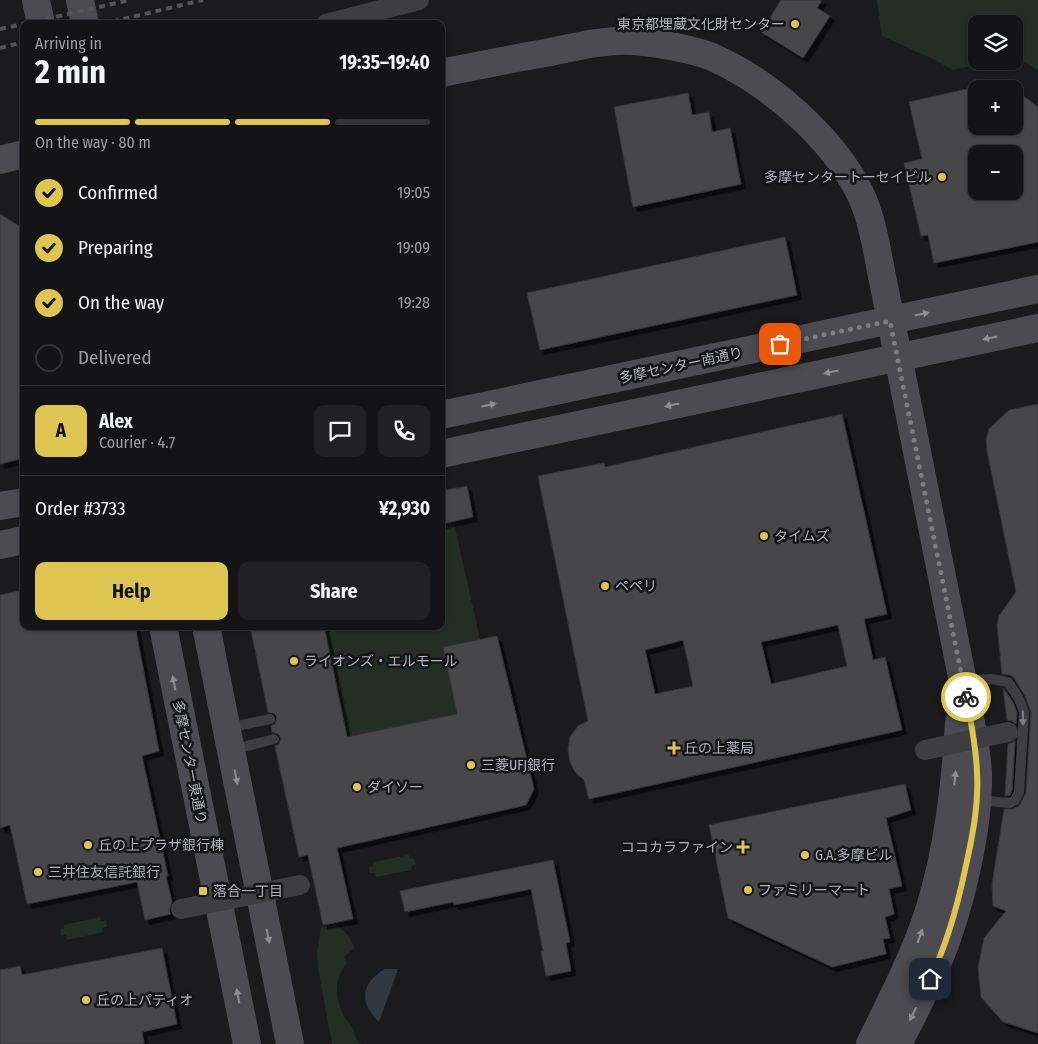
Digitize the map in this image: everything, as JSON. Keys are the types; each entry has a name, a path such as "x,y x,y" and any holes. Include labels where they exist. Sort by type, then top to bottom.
{"street":[{"path":"36,0 40,20"},
{"path":"80,0 84,20"},
{"path":"342,20 419,0"},
{"path":"445,72 596,42 634,41 669,46 711,57 752,78 790,106 842,164 860,194 870,222 898,358 970,717 978,772 976,814 955,916 938,962 898,1044"},
{"path":"0,160 20,155"},
{"name":"多摩センター南通り","path":"445,414 1038,289"},
{"path":"445,453 1038,328"},
{"path":"0,506 20,503"},
{"path":"0,545 20,541"},
{"name":"多摩センター東通り","path":"164,630 247,1044"},
{"path":"207,630 290,1044"},
{"path":"870,1044 914,953 929,911 944,851 956,773 960,672"},
{"path":"925,750 1008,732"},
{"path":"181,909 300,885"}],"lane":[{"path":"960,672 1008,682 1019,699 1024,712 1019,792 1015,800 1010,803 976,800"},
{"path":"228,739 270,719"},
{"path":"228,739 274,739"}],"shaded area":[{"path":"877,0 1038,0 1038,70 1023,61 1023,15 968,15 968,67 952,70 935,60 882,36"},
{"path":"455,521 480,639 443,647 457,714 347,737 325,630 445,630 445,523"},
{"path":"409,855 410,859 414,858 416,865 411,866 412,870 376,877 375,873 370,873 369,867 373,866 373,862"},
{"path":"100,917 101,921 106,920 107,927 102,928 103,932 67,940 66,935 61,936 60,929 64,928 64,925"},
{"path":"335,924 347,934 355,948 344,957 347,962 338,982 337,996 341,1011 352,1027 358,1042 361,1044 332,1044 318,968 317,952 321,927"},
{"path":"385,969 398,969 379,1022 368,1008 365,994 371,981"}],"building":[{"name":"東京都埋蔵文化財センター","path":"781,0 822,0 817,8 830,16 803,58 761,32"},
{"name":"多摩センタートーセイビル","path":"968,89 968,135 1023,135 1023,96 1038,107 1038,242 934,263 928,235 921,236 904,163 922,159 909,102"},
{"path":"688,93 692,115 709,112 712,132 730,128 741,184 633,207 614,107"},
{"path":"0,214 20,226 20,459 0,464"},
{"path":"785,237 797,295 540,350 527,293"},
{"path":"1038,404 1038,1033 1003,1022 981,997 978,968 984,938 1006,911 993,906 992,884 1004,809 1013,809 1019,806 1026,793 1031,712 1025,696 1014,678 1010,675 1002,674 997,625 999,616 1016,592 986,439 989,429 1009,410"},
{"path":"842,414 887,614 864,619 873,660 885,657 902,730 589,799 584,780 575,772 570,762 568,749 570,737 578,726 588,721 538,476 604,463 605,467","holes":["838,625 847,666 771,684 761,642","683,640 693,686 655,694 645,650"]},
{"path":"467,486 473,517 445,523 445,490"},
{"path":"20,591 20,630 136,630 159,751 142,756 168,876 166,876 172,902 169,911 171,914 145,920 137,882 27,904 10,825 0,828 0,595"},
{"name":"ライオンズ・エルモール","path":"251,630 325,630 347,737 457,714 443,647 497,636 534,789 526,805 337,848 353,919 323,925 308,855 299,857 275,746 279,744 281,738 278,734 272,732 271,726 275,724 277,718 275,714 268,712"},
{"path":"1003,688 1013,702 1017,713 1016,724 1007,720"},
{"path":"1015,741 1012,790 1010,795 1005,796 1008,744"},
{"name":"G.A.多摩ビル","path":"905,784 911,810 886,818 902,886 889,889 894,914 885,917 890,938 883,939 886,954 832,967 728,918 709,825"},
{"path":"553,860 570,942 566,943 571,971 546,976 531,889 454,905 453,902 405,912 400,891"},
{"name":"丘の上パティオ","path":"162,948 177,1024 142,1032 144,1044 0,1044 0,970 20,966 22,975"}],"railway":[{"path":"42,20 130,0"},
{"path":"119,20 203,0"},
{"path":"0,29 20,25"},
{"path":"0,48 20,43"}],"way so far":[{"path":"780,344 890,321 966,697"}],"place":[{"name":"東京都埋蔵文化財センター","path":"795,24"},
{"name":"多摩センタートーセイビル","path":"942,177"},
{"name":"タイムズ","path":"764,536"},
{"name":"ペペリ","path":"605,586"},
{"name":"ライオンズ・エルモール","path":"294,661"},
{"name":"丘の上薬局","path":"674,748"},
{"name":"三菱UFJ銀行","path":"471,765"},
{"name":"ダイソー","path":"357,787"},
{"name":"丘の上プラザ銀行棟","path":"88,845"},
{"name":"ココカラファイン","path":"743,847"},
{"name":"G.A.多摩ビル","path":"805,855"},
{"name":"三井住友信託銀行","path":"38,872"},
{"name":"ファミリーマート","path":"748,890"},
{"name":"落合一丁目","path":"203,891"},
{"name":"丘の上パティオ","path":"86,1000"}],"route":[{"path":"930,979 955,916 976,814 978,772 966,697"}]}
